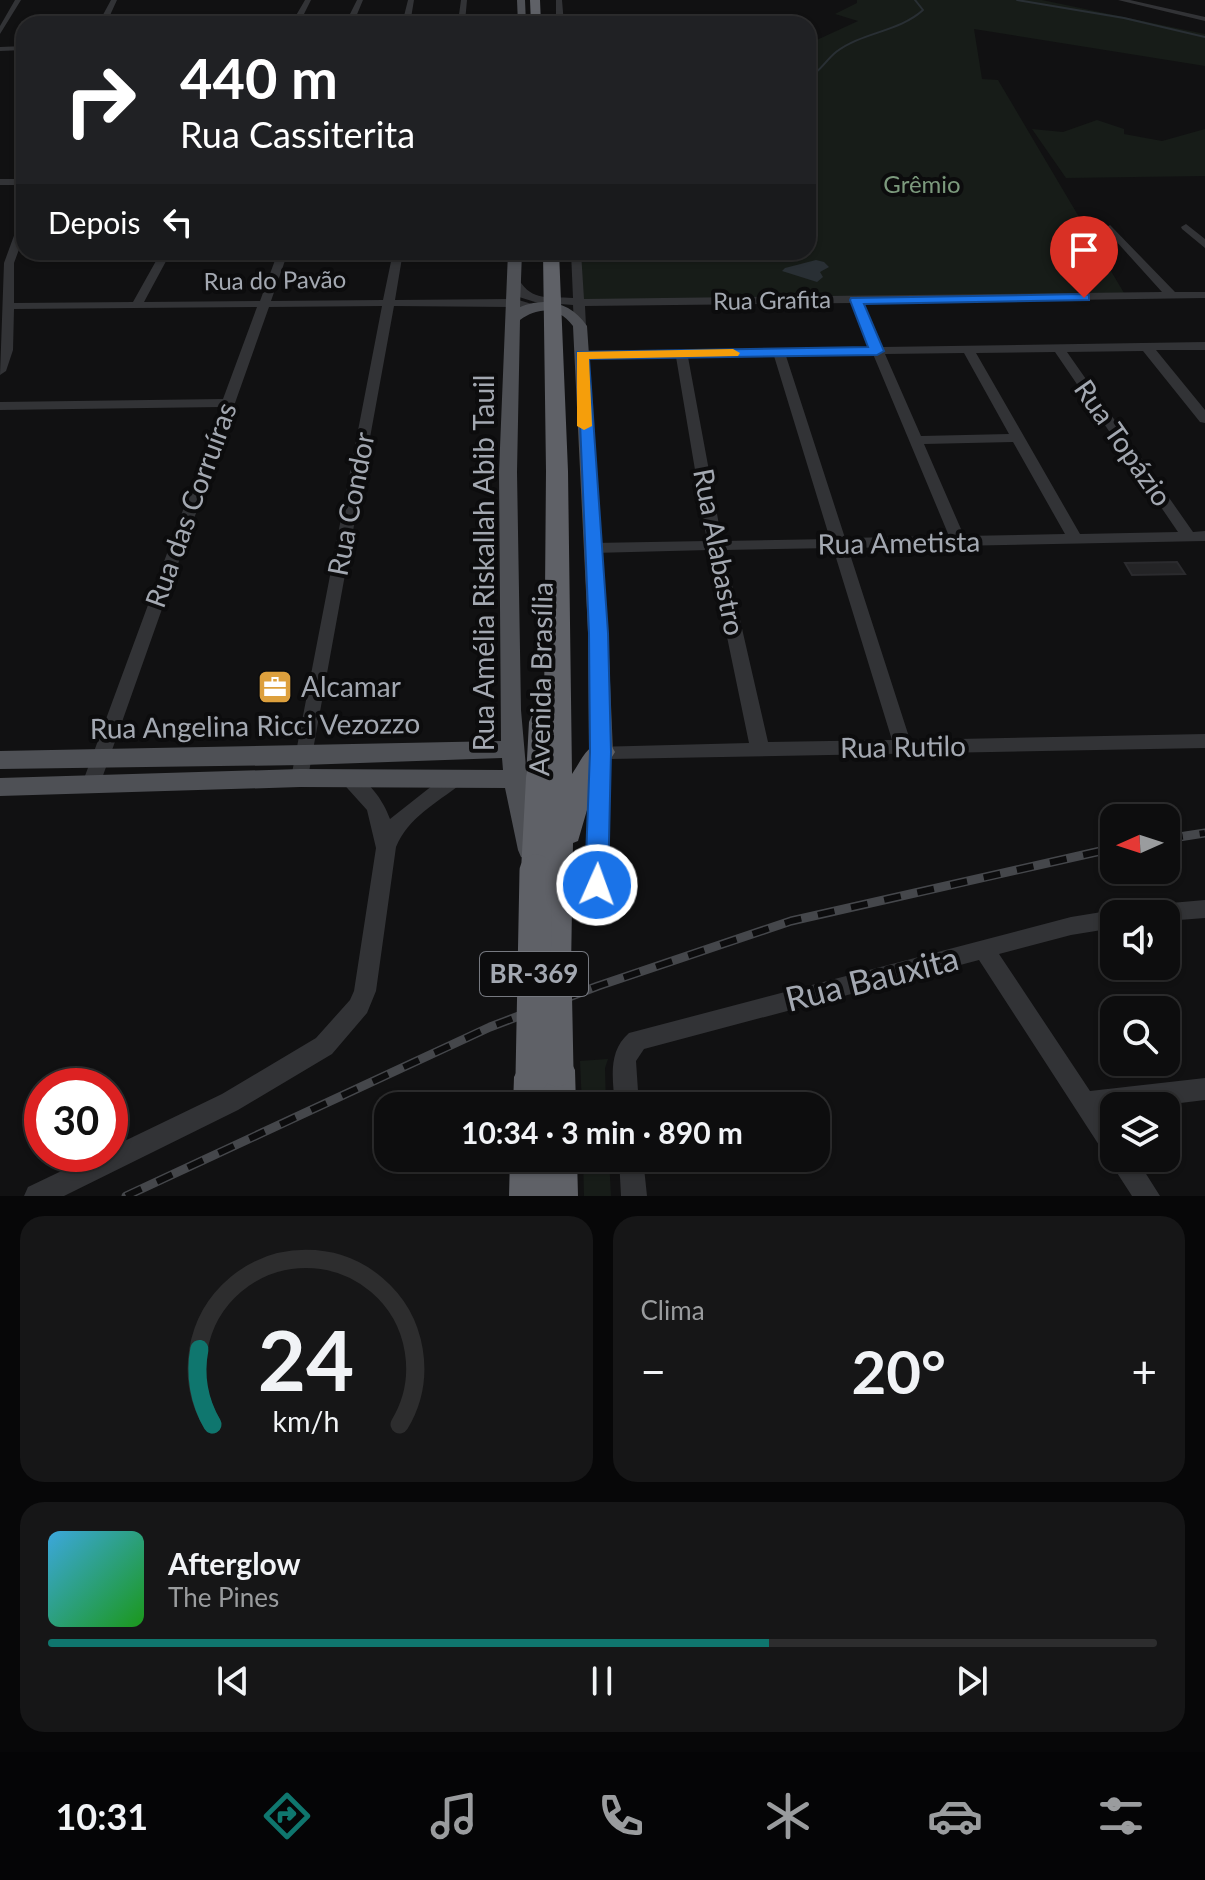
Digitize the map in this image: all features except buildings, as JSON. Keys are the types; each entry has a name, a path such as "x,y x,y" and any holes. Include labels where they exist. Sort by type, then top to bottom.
{"highway":[{"name":"Avenida Brasília","path":"540,1084 557,471 542,260"},
{"name":"Avenida Brasília","path":"547,303 550,260"},
{"path":"547,871 580,784 601,752"},
{"name":"Avenida Brasília","path":"540,1084 555,970 547,871"},
{"path":"528,1196 529,1172"},
{"path":"558,1172 559,1196"}],"main road":[{"name":"Rua Amélia Riskallah Abib Tauil","path":"515,260 508,472 512,749 521,815 547,871"},
{"path":"515,309 547,303 569,311 580,326 601,752"},
{"name":"Rua Angelina Ricci Vezozzo","path":"0,787 91,784 512,749"},
{"name":"Rua Angelina Ricci Vezozzo","path":"0,760 99,758 302,767"},
{"path":"302,767 348,779 515,779"}],"street":[{"path":"0,32 18,0"},
{"path":"106,16 114,0"},
{"path":"1121,0 1203,17"},
{"path":"1131,2 1155,0"},
{"path":"1166,10 1192,7"},
{"path":"96,12 108,11"},
{"path":"1186,227 1205,245"},
{"path":"1110,228 1172,296"},
{"path":"0,371 7,350 5,263 16,239"},
{"path":"137,304 162,260"},
{"name":"Rua das Corruíras","path":"91,784 280,260"},
{"name":"Rua Condor","path":"302,767 397,260"},
{"path":"575,260 580,326"},
{"path":"515,282 523,295 547,303 570,296 577,288"},
{"name":"Rua Grafita","path":"547,303 1205,295"},
{"path":"856,300 959,542"},
{"name":"Rua do Pavão","path":"8,306 389,301 515,309"},
{"path":"582,355 1205,346"},
{"path":"1147,347 1200,405 1205,419"},
{"name":"Rua Topázio","path":"1058,348 1197,537"},
{"path":"968,350 1075,539"},
{"name":"Rua Alabastro","path":"681,353 716,547 760,749"},
{"path":"779,353 903,747"},
{"path":"0,406 228,403"},
{"path":"915,440 1018,438"},
{"name":"Rua Ametista","path":"593,548 1197,537"},
{"name":"Rua Rutilo","path":"601,752 1205,741"},
{"path":"597,885 601,752"},
{"path":"348,779 381,813 386,847"},
{"path":"37,1196 230,1102 324,1046 342,1029 359,1006 365,991 386,847 395,826 454,779"},
{"path":"1180,911 1205,909"},
{"name":"Rua Bauxita","path":"626,1092 625,1056 631,1044 647,1037 985,951 1071,926 1100,921"},
{"path":"985,951 1100,1127"},
{"path":"1084,1103 1205,1089"},
{"path":"632,1172 634,1196"},
{"path":"1131,1172 1147,1196"}],"green space":[{"name":"Grêmio","path":"857,0 1042,0 1205,34 1205,66 974,29 982,79 998,80 1124,293 583,300 580,260 816,260 816,40 858,21 835,14 857,3"},
{"path":"1097,120 1124,129 1124,134 1162,141 1205,129 1205,176 1066,178 1032,129 1063,132"},
{"path":"608,1059 606,1092 581,1092 580,1061"},
{"path":"583,1172 610,1172 611,1196 584,1196"}],"shaded area":[{"path":"816,260 829,267 820,272 823,277 817,282 782,271 785,268"}],"waterway":[{"path":"816,72 846,45 903,23 923,10 915,0"},
{"path":"1017,0 1124,18 1205,37"}],"railway":[{"path":"1180,837 1205,833"},
{"path":"126,1196 490,1027 598,986 791,921 1100,851"}],"slow traffic":[{"path":"584,426 582,355 733,353"}],"place":[{"name":"Alcamar","path":"275,687"}],"route":[{"path":"597,885 601,752 598,633 582,355 877,351 856,300 1084,298"}]}
